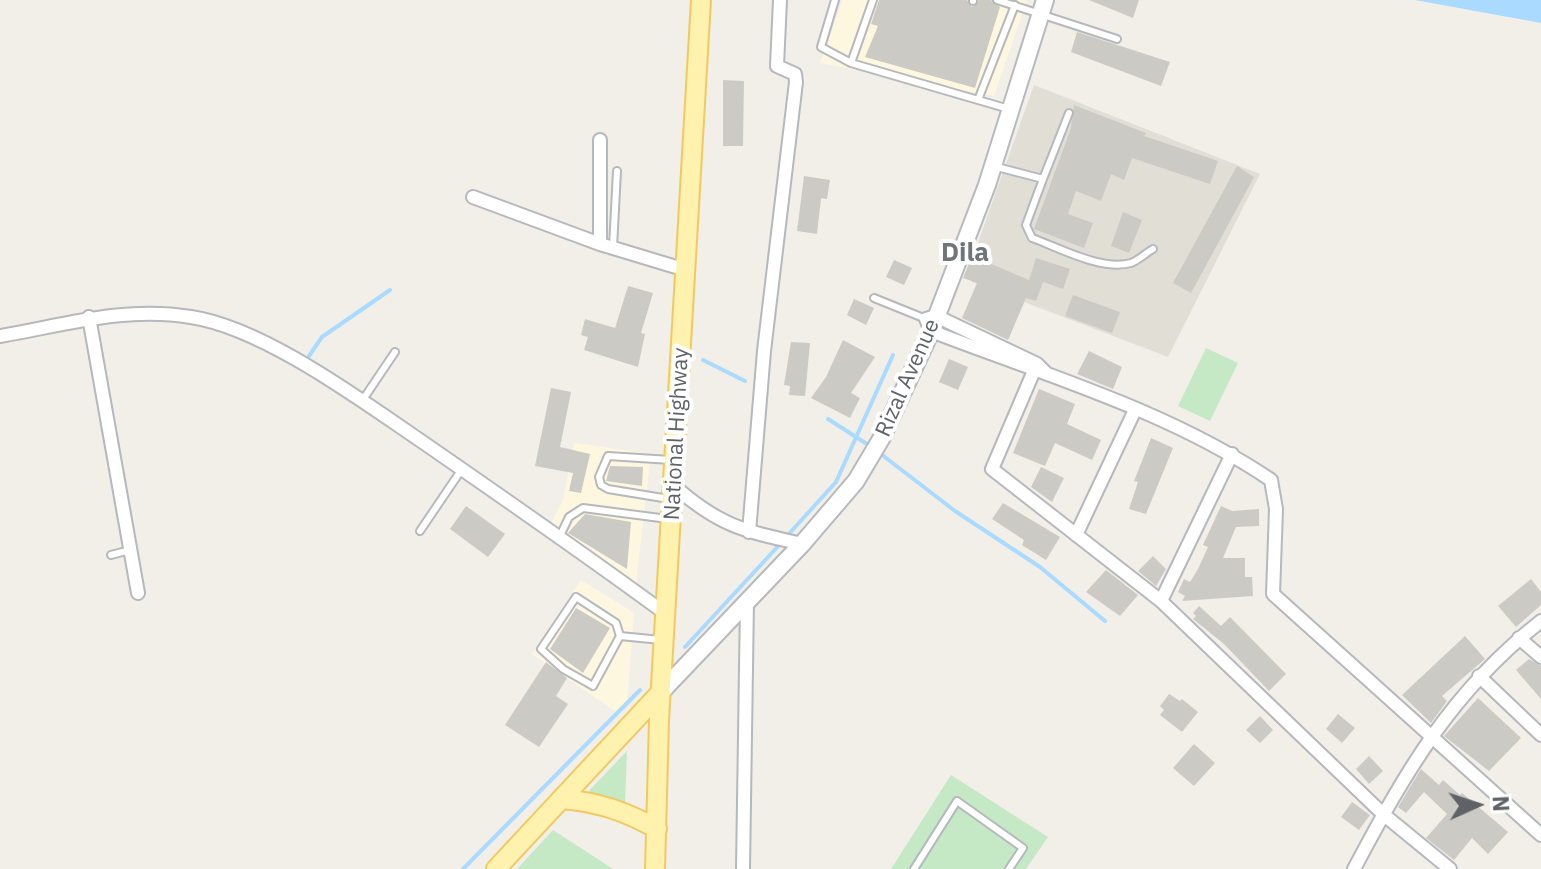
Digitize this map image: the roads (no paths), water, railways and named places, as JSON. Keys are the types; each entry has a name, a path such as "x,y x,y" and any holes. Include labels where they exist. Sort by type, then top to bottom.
{"main road":[{"name":"National Highway","path":"655,869 661,692 701,0"},
{"name":"Rizal Avenue","path":"661,692 802,544 856,481 881,439 993,166 1043,7"},
{"path":"496,869 661,692"},
{"path":"561,799 597,802 619,809 657,829"}],"street":[{"path":"749,532 762,373 796,82 795,74 777,66 780,0"},
{"path":"600,140 606,245"},
{"path":"473,197 686,270"},
{"path":"0,336 89,317 135,312 195,317 234,330 312,368 560,536 666,614"},
{"path":"89,317 138,593"},
{"path":"931,322 1232,454 1271,480 1276,509 1273,594 1541,835"},
{"path":"1035,367 992,469 1161,601 1383,814 1450,869"},
{"path":"1076,535 1135,410"},
{"path":"1161,601 1232,454"},
{"path":"673,492 705,513 749,532 802,544"},
{"path":"743,869 747,601"},
{"path":"1354,869 1431,734 1479,676 1541,621"},
{"path":"1519,638 1541,657"},
{"path":"1479,676 1541,735"}],"lane":[{"path":"835,0 821,47 851,63 1013,110"},
{"path":"851,63 873,0"},
{"path":"997,0 1043,7 1117,39"},
{"path":"978,100 1015,5"},
{"path":"938,87 942,78"},
{"path":"1069,113 1026,232 1032,238 1103,263 1134,262 1153,249"},
{"path":"993,166 1043,179"},
{"path":"606,245 617,171"},
{"path":"874,298 931,322"},
{"path":"362,401 395,352"},
{"path":"673,492 608,489 599,477 608,456 675,461"},
{"path":"420,531 462,469"},
{"path":"560,536 569,517 583,508 671,519"},
{"path":"111,555 130,550"},
{"path":"576,597 616,623 620,636 593,686 563,669 541,649 576,597"},
{"path":"620,636 664,641"},
{"path":"914,869 957,801 1023,848 1009,869"}],"water":[{"path":"1415,0 1541,0 1541,23"}],"waterway":[{"path":"309,356 322,337 390,290"},
{"path":"787,536 836,482 893,355"},
{"path":"703,360 745,381"},
{"path":"828,419 870,446"},
{"path":"877,451 955,511 1040,567 1105,621"},
{"path":"685,647 781,543"},
{"path":"463,869 640,690"}],"district":[{"name":"Dila","path":"965,253"}]}
